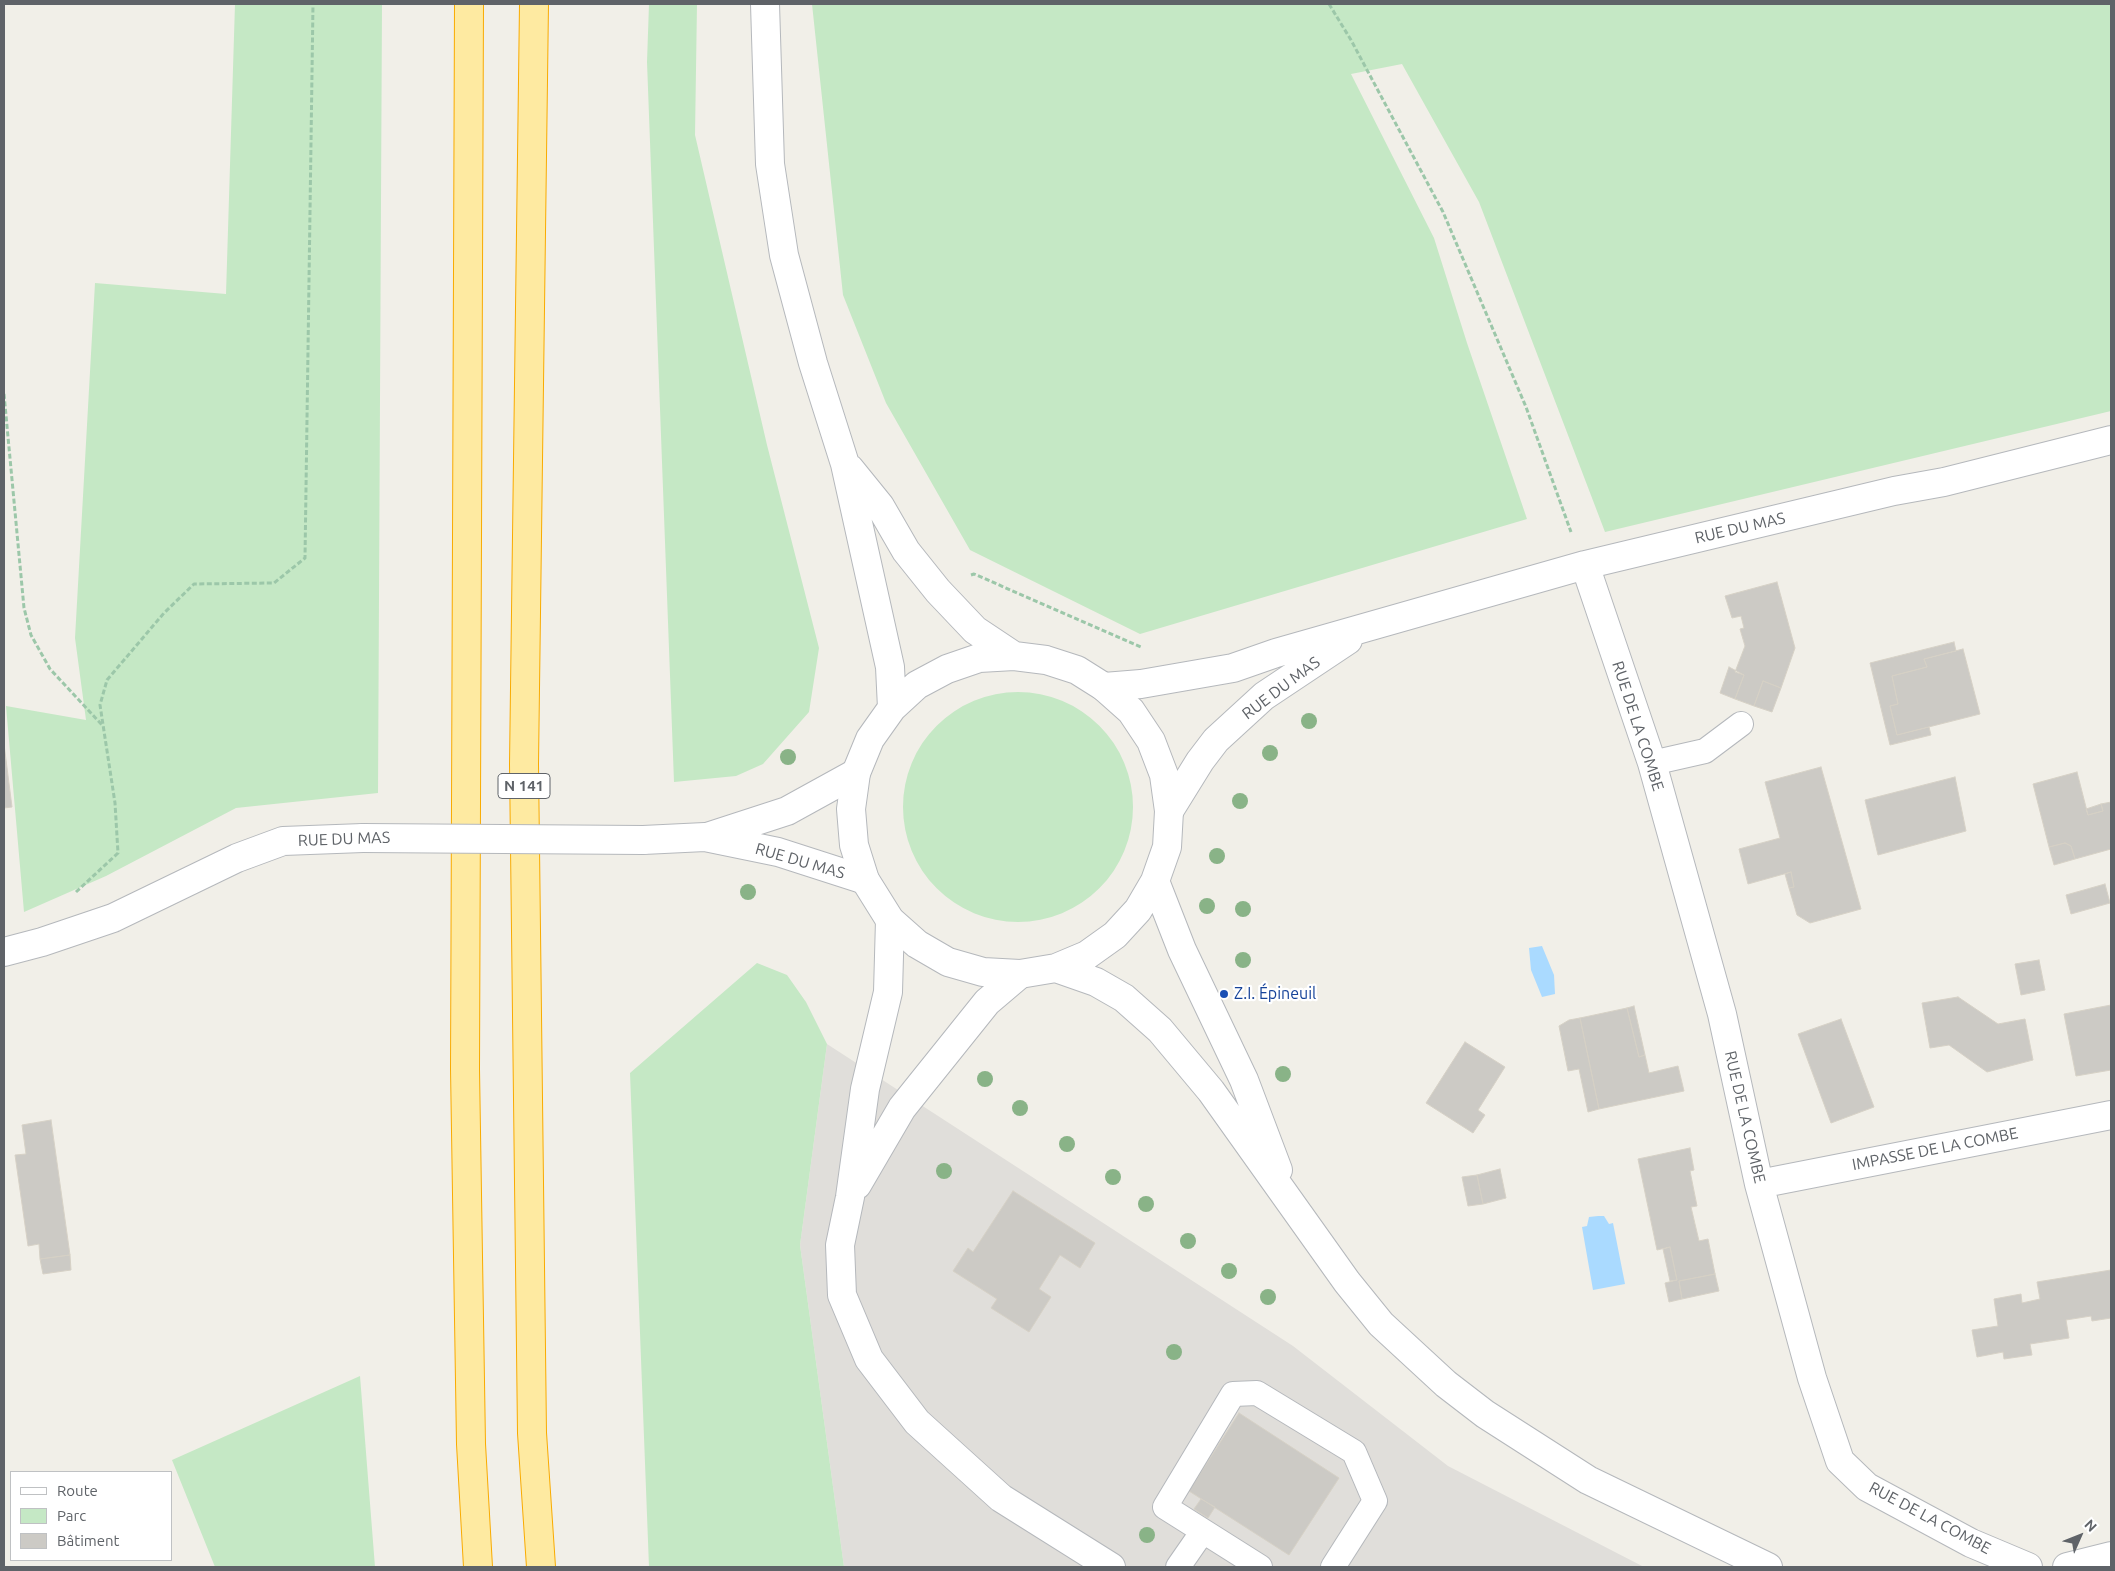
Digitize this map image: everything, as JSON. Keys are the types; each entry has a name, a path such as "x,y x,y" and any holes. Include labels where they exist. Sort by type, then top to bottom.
{"highway":[{"path":"469,4 465,1069 471,1444 478,1567"},
{"name":"N 141","path":"534,4 524,764 532,1433 541,1567"}],"street":[{"path":"765,4 770,164 784,255 813,363 845,464 890,667 892,708"},
{"name":"RUE DU MAS","path":"1104,687 1141,684 1233,668 1370,625 1584,565 1894,491 1944,482 2111,440"},
{"path":"845,464 880,506 906,550 938,591 975,630 1014,656"},
{"name":"RUE DE LA COMBE","path":"1584,565 1652,763 1722,1014 1759,1184 1812,1378 1840,1462 1867,1487 1972,1543 2028,1567"},
{"name":"RUE DU MAS","path":"1169,811 1200,761 1216,740 1264,696 1370,625"},
{"path":"1014,656 1046,660 1077,670 1104,687 1131,711 1151,741 1164,775 1169,811 1167,846 1155,881 1138,910 1115,935 1087,955 1056,968 1020,974 983,972 948,962 917,944 890,920 865,880 854,845 851,809 856,773 870,739 892,708 917,685 947,669 980,658 1014,656"},
{"name":"RUE DU MAS","path":"705,837 787,811 856,773"},
{"name":"RUE DU MAS","path":"4,952 42,942 113,918 236,858 282,841 363,838 643,840 705,837 778,852 865,880"},
{"path":"1155,881 1182,950 1244,1080 1288,1197"},
{"path":"890,920 888,992 864,1089 850,1197 840,1245 842,1295 869,1359 916,1422 1002,1498 1111,1567"},
{"path":"1056,968 1096,982 1117,994 1160,1030 1210,1091 1288,1197 1315,1239 1381,1324 1453,1390 1484,1414 1588,1480 1768,1567"},
{"path":"850,1197 902,1108 987,1002 1020,974"},
{"name":"IMPASSE DE LA COMBE","path":"1759,1184 2111,1115"},
{"path":"2067,1567 2111,1556"}],"lane":[{"path":"1652,763 1705,751 1741,724"},
{"path":"1260,1567 1165,1507 1233,1394 1257,1393 1354,1452 1375,1501 1333,1567"},
{"path":"1178,1567 1203,1531"}],"path":[{"path":"69,899 118,854 115,803 100,705 107,680 164,613 194,584 274,584 305,558 313,4"},
{"path":"1329,4 1351,40 1443,212 1526,407 1584,565"},
{"path":"4,394 24,608 31,635 50,668 103,726"},
{"path":"1562,535 1571,532"},
{"path":"938,591 974,574 1144,649"}],"shaded area":[{"path":"827,1044 1293,1346 1448,1466 1644,1567 844,1567 800,1245"}],"green space":[{"path":"235,4 382,4 378,793 236,808 106,876 24,912 6,706 86,720 75,638 95,283 226,294"},
{"path":"649,4 697,4 695,135 767,445 819,648 809,712 763,764 736,776 674,782 647,62"},
{"path":"812,4 2111,4 2111,411 1605,532 1479,202 1402,64 1351,74 1434,238 1467,343 1527,519 1140,634 970,550 886,403 843,295"},
{"path":"1007,692 1029,692 1062,700 1082,711 1100,725 1114,743 1125,763 1131,784 1133,807 1131,830 1125,851 1114,871 1100,889 1082,903 1062,914 1029,922 1007,922 974,914 954,903 936,889 922,871 911,851 903,818 903,796 911,763 922,743 936,725 954,711 974,700"},
{"path":"757,963 787,975 806,1002 827,1044 800,1245 844,1567 649,1567 630,1073"},
{"path":"360,1376 375,1567 215,1567 172,1460"}],"water":[{"path":"1542,946 1554,975 1555,994 1542,997 1531,970 1529,948"},
{"path":"1604,1216 1609,1224 1613,1223 1625,1284 1593,1290 1582,1227 1587,1226 1589,1217"}],"building":[{"path":"1777,582 1795,648 1781,688 1763,681 1754,706 1735,699 1744,675 1735,672 1745,646 1740,629 1744,628 1741,616 1732,618 1725,596"},
{"path":"1954,642 1956,651 1924,659 1927,667 1892,676 1898,704 1890,706 1897,735 1929,727 1931,735 1890,745 1870,663"},
{"path":"1963,649 1980,714 1897,735 1890,706 1898,704 1892,676 1927,667 1924,659"},
{"path":"1729,667 1744,675 1735,699 1720,693"},
{"path":"1763,681 1781,688 1772,712 1754,706"},
{"path":"4,744 12,807 4,808"},
{"path":"1821,767 1861,909 1810,923 1797,915 1789,888 1794,887 1791,872 1748,884 1739,849 1780,838 1765,782"},
{"path":"2077,772 2088,815 2103,811 2101,804 2111,802 2111,849 2075,859 2071,846 2065,843 2049,847 2033,784"},
{"path":"1955,777 1966,831 1878,855 1865,800"},
{"path":"2101,804 2103,811 2088,815 2086,809"},
{"path":"2065,843 2071,846 2075,859 2054,865 2049,847"},
{"path":"1791,872 1794,887 1789,888 1785,874"},
{"path":"2105,884 2110,903 2071,914 2066,895"},
{"path":"2039,960 2045,990 2021,995 2015,964"},
{"path":"1958,997 1998,1024 2025,1019 2033,1060 1987,1072 1949,1045 1930,1048 1922,1003"},
{"path":"2111,1005 2111,1070 2076,1076 2064,1014"},
{"path":"1634,1006 1645,1055 1639,1057 1627,1008"},
{"path":"1627,1008 1639,1057 1645,1055 1649,1073 1678,1066 1684,1091 1599,1109 1580,1018"},
{"path":"1580,1018 1599,1109 1588,1112 1579,1069 1568,1071 1559,1026 1569,1020"},
{"path":"1841,1019 1874,1107 1831,1123 1798,1034"},
{"path":"1465,1042 1505,1067 1478,1110 1485,1115 1473,1133 1426,1103"},
{"path":"51,1120 70,1255 40,1259 39,1244 28,1246 15,1155 26,1154 22,1125"},
{"path":"1690,1148 1694,1170 1690,1171 1697,1206 1691,1207 1699,1241 1708,1239 1715,1274 1679,1281 1682,1299 1669,1302 1665,1283 1677,1280 1670,1247 1657,1250 1638,1159"},
{"path":"1500,1169 1506,1198 1483,1204 1477,1175"},
{"path":"1477,1175 1483,1204 1468,1206 1462,1177"},
{"path":"1013,1191 1095,1243 1080,1268 1060,1255 1039,1289 1051,1297 1029,1332 991,1308 997,1299 953,1271 968,1248 973,1252"},
{"path":"1670,1247 1677,1280 1670,1281 1663,1249"},
{"path":"70,1255 71,1270 43,1274 40,1259"},
{"path":"2111,1270 2111,1318 2092,1321 2091,1316 2066,1320 2069,1338 2030,1344 2032,1355 2004,1359 2003,1352 1977,1357 1972,1330 1998,1326 1994,1299 2021,1294 2022,1303 2040,1299 2037,1282"},
{"path":"1715,1274 1719,1291 1682,1299 1679,1281"},
{"path":"1239,1413 1339,1478 1289,1555 1189,1491"},
{"path":"1201,1499 1215,1507 1208,1518 1194,1509"}],"place":[{"name":"Z.I. Épineuil","path":"1224,994"}]}
